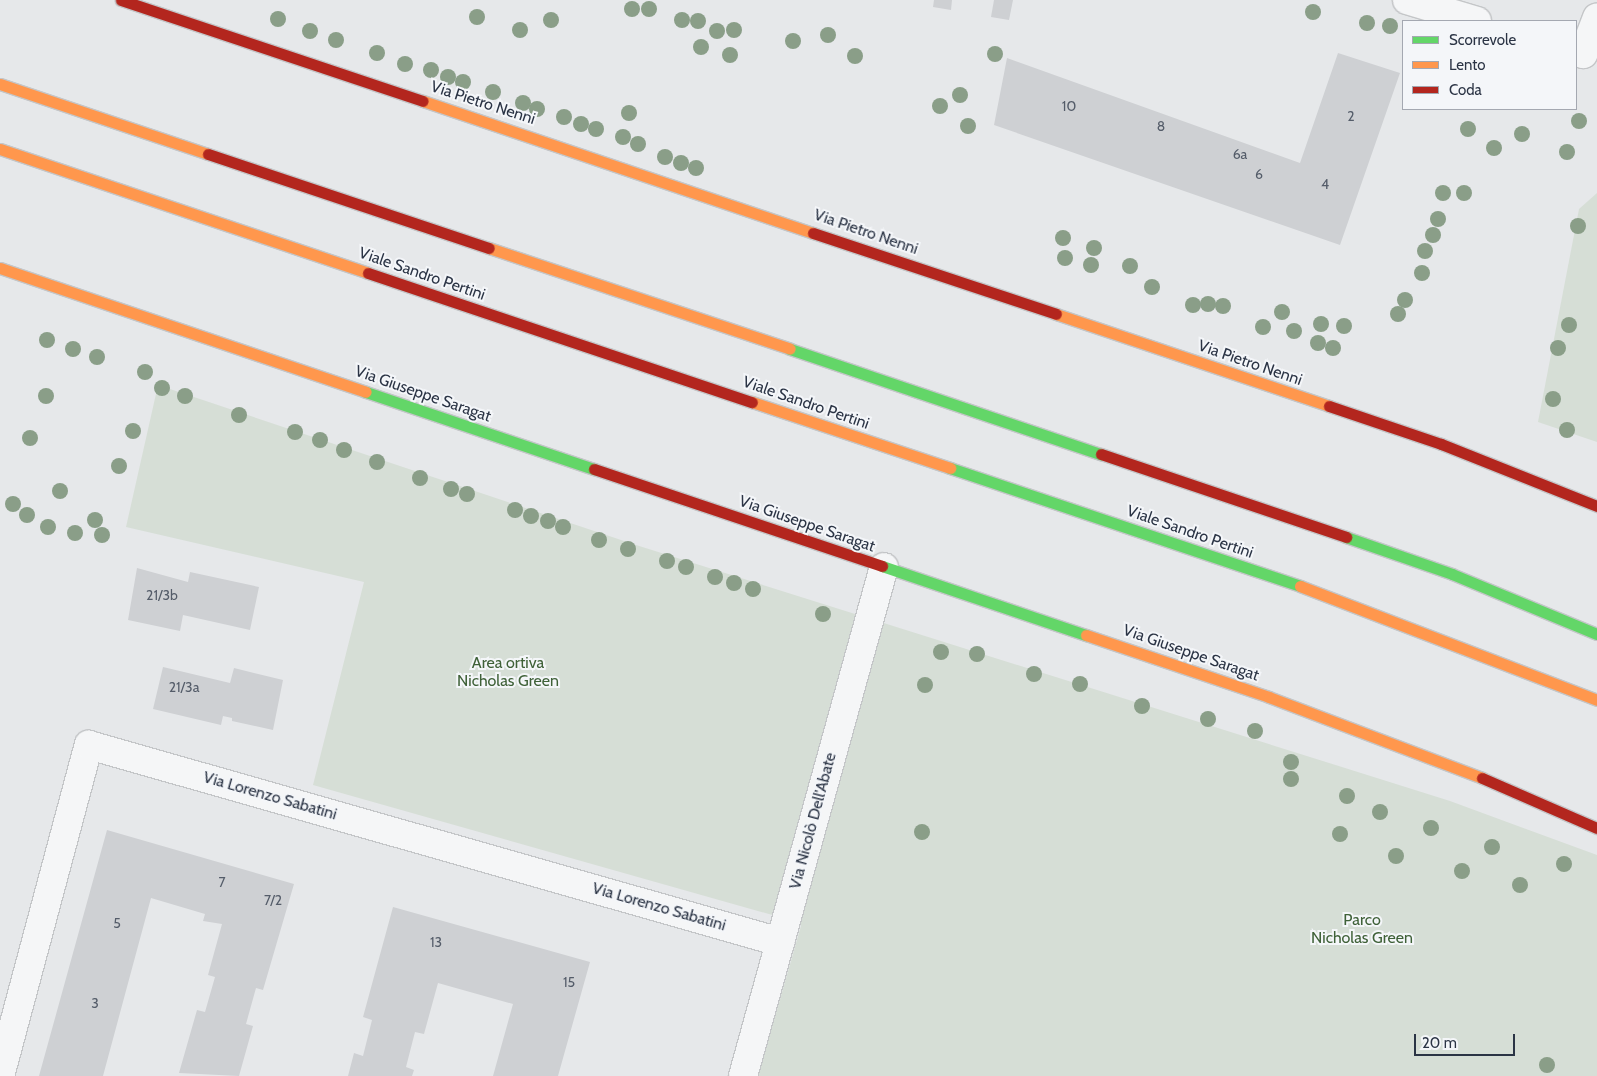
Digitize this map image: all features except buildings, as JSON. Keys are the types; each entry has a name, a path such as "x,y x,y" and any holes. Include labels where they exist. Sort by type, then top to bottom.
{"main road":[{"name":"Via Pietro Nenni","path":"121,0 1441,444 1597,506"},
{"path":"0,84 1220,494 1452,574 1597,634"},
{"name":"Viale Sandro Pertini","path":"0,149 1340,599 1597,700"},
{"name":"Via Giuseppe Saragat","path":"0,268 1269,697 1459,768 1597,828"}],"street":[{"path":"1407,0 1474,20"},
{"path":"1580,52 1597,18"},
{"name":"Via Nicolò Dell'Abate","path":"743,1076 884,567"},
{"name":"Via Lorenzo Sabatini","path":"0,1076 89,744 780,942"}],"green space":[{"path":"1597,193 1597,442 1538,422 1579,209"},
{"path":"158,385 636,545 1450,801 1597,855 1597,1076 758,1076 801,926 797,922 313,785 364,582 126,527"}],"traffic: fast":[{"path":"790,349 1101,454"},
{"path":"366,392 594,469"},
{"path":"950,468 1300,586"},
{"path":"1346,537 1452,574 1597,634"},
{"path":"882,566 1086,635"}],"traffic: slow":[{"path":"0,84 208,154"},
{"path":"423,101 813,233"},
{"path":"0,149 368,273"},
{"path":"489,248 790,349"},
{"path":"0,268 366,392"},
{"path":"1056,314 1329,406"},
{"path":"752,402 950,468"},
{"path":"1300,586 1597,700"},
{"path":"1086,635 1269,697 1482,778"}],"traffic: jam":[{"path":"121,0 423,101"},
{"path":"208,154 489,248"},
{"path":"813,233 1056,314"},
{"path":"368,273 752,402"},
{"path":"1329,406 1441,444 1597,506"},
{"path":"1101,454 1346,537"},
{"path":"594,469 882,566"},
{"path":"1482,778 1597,828"}],"park label":[{"name":"Area ortiva Nicholas Green","path":"508,672"},
{"name":"Parco Nicholas Green","path":"1362,929"}]}
